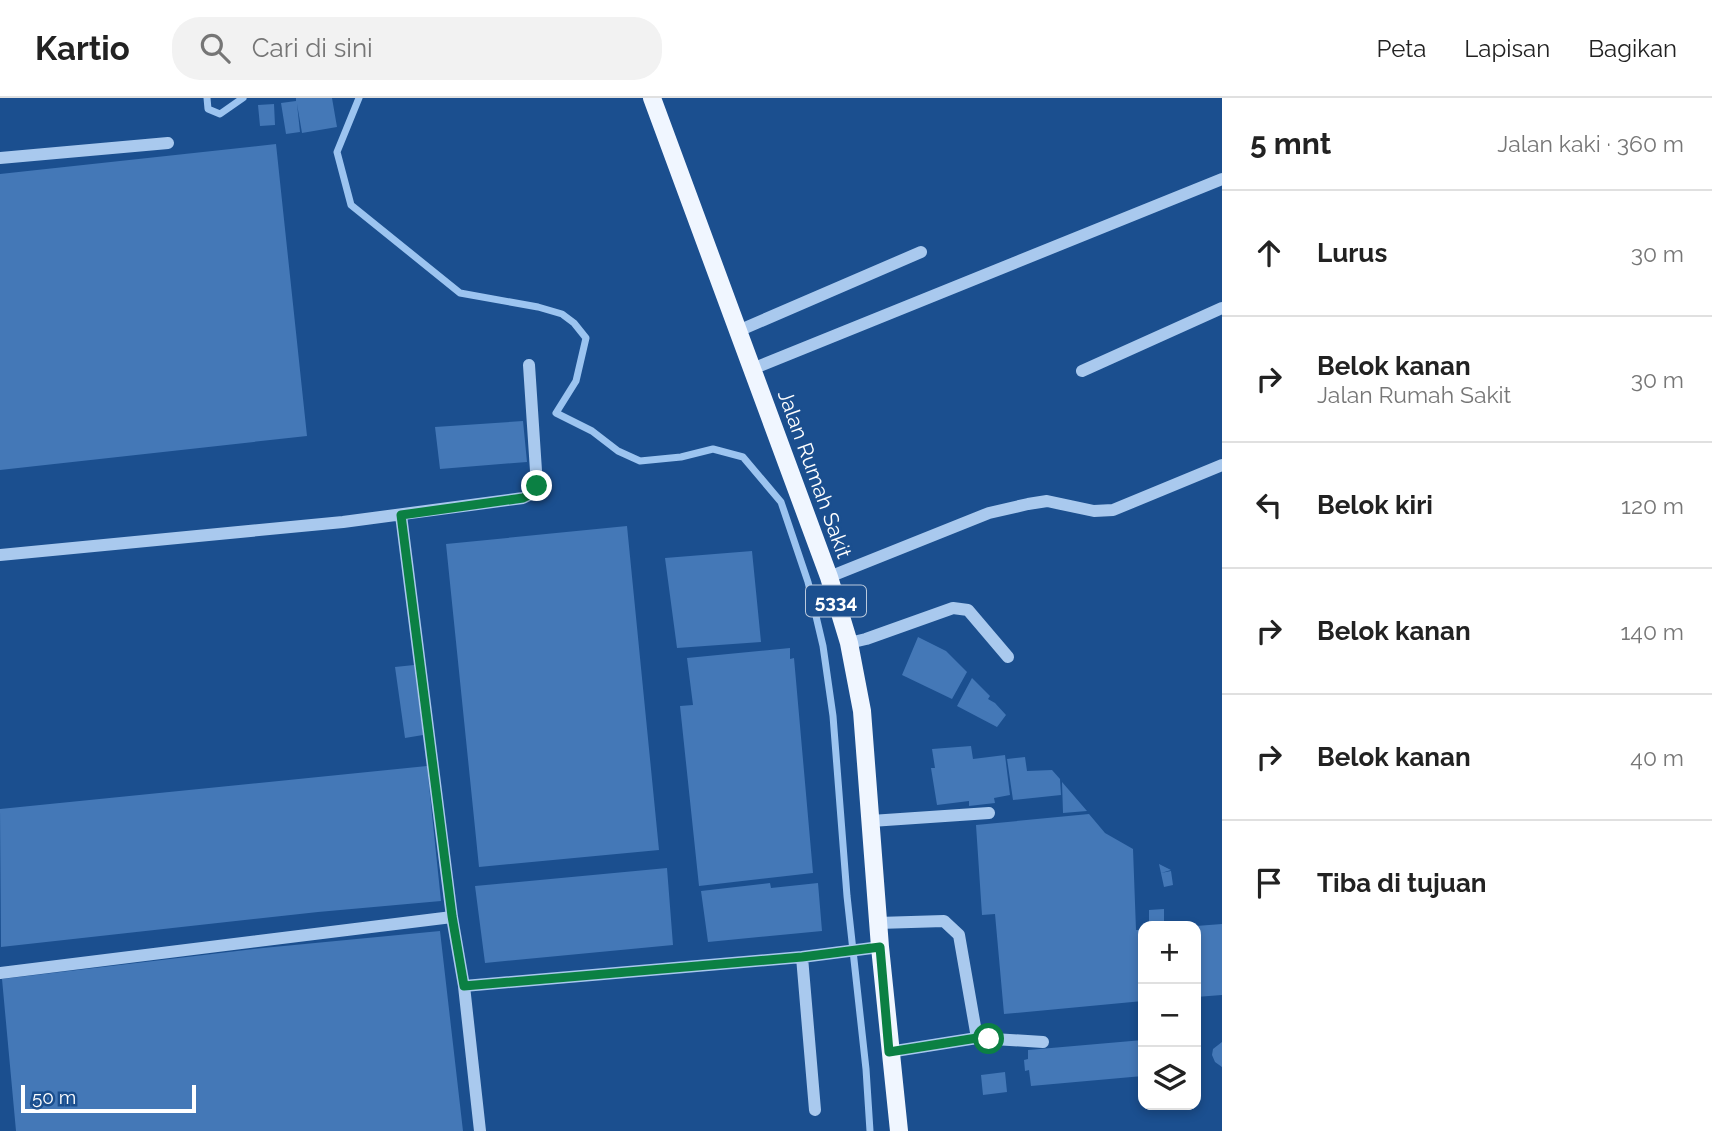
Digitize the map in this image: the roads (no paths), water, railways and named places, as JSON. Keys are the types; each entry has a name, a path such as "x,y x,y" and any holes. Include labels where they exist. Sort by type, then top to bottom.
{"main road":[{"name":"Jalan Rumah Sakit","path":"652,98 829,577 849,643 862,711 871,821 878,923 872,948 899,1131"}],"lane":[{"path":"0,158 168,143"},
{"path":"752,369 1222,179"},
{"path":"738,331 921,252"},
{"path":"1082,371 1222,308"},
{"path":"0,555 401,515 523,498 531,494 537,486 529,365"},
{"path":"829,577 989,513 1047,500 1094,512 1113,510 1222,465"},
{"path":"401,515 452,916 464,986 480,1131"},
{"path":"849,643 953,608 968,610 1008,657"},
{"path":"871,821 989,813"},
{"path":"0,973 452,916"},
{"path":"878,923 944,921 953,928 959,935 977,1038"},
{"path":"464,986 802,957 872,948"},
{"path":"802,957 815,1110"},
{"path":"889,1052 977,1038 1043,1042"}],"waterway":[{"path":"207,98 208,109 220,114 243,98"},
{"path":"359,98 337,152 351,205 460,293 562,314 574,323 586,338 576,381 556,413 592,431 618,451 640,461 681,457 713,449 743,457 781,502 808,582 823,646 833,716 870,1131"}]}
